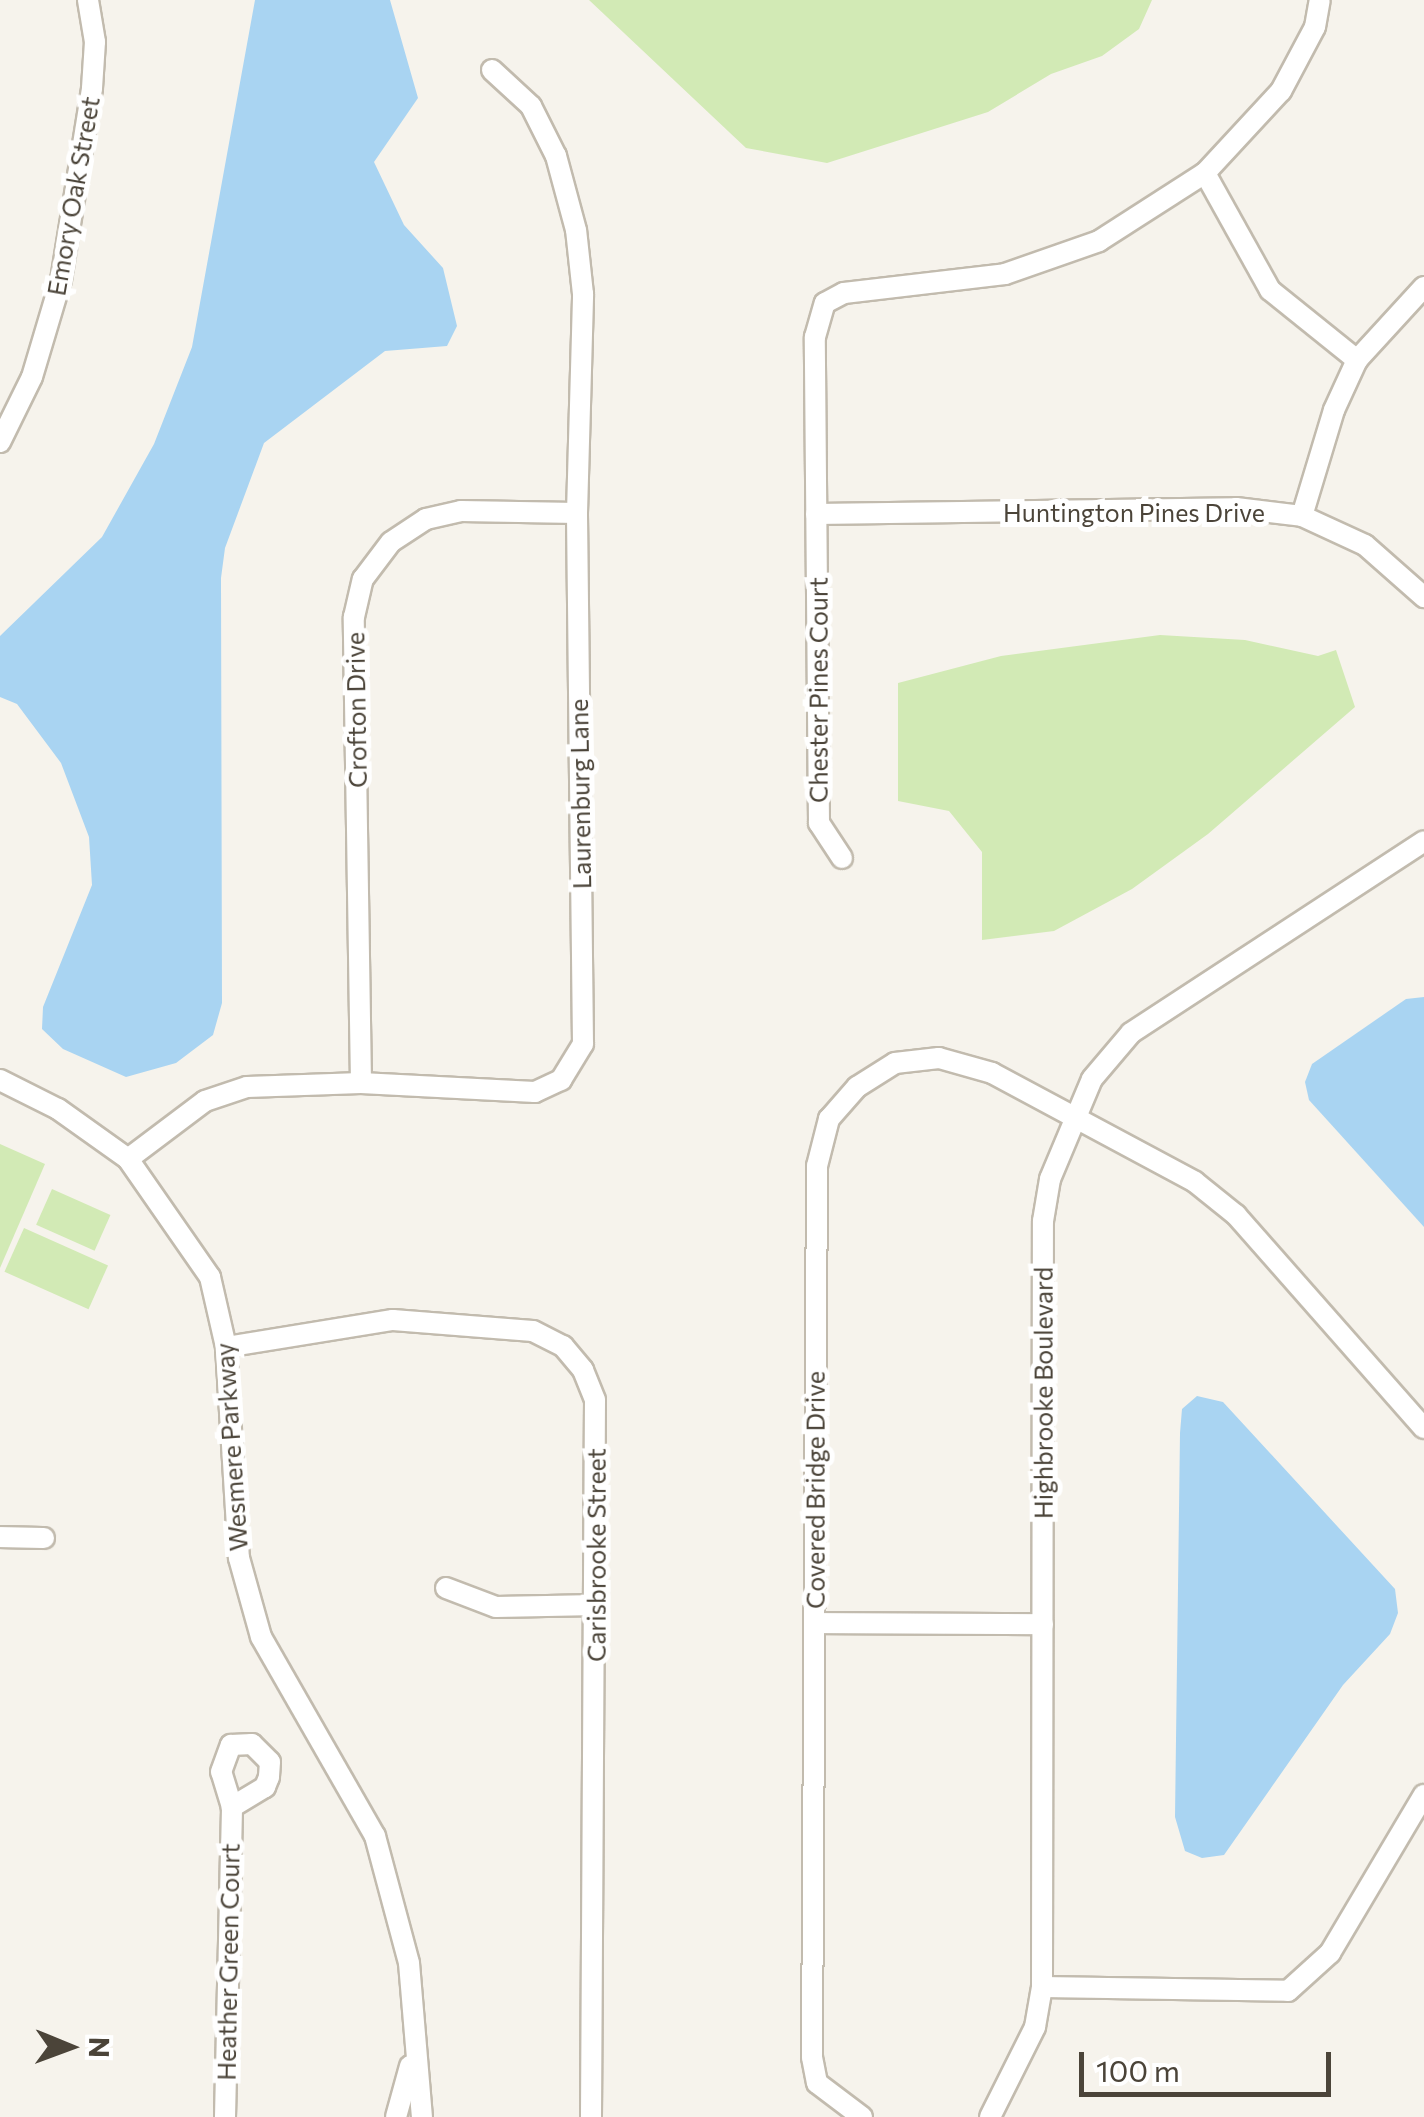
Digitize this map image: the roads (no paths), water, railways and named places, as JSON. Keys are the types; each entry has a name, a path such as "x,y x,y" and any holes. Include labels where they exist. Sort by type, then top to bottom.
{"street":[{"name":"Emory Oak Street","path":"0,442 32,377 62,280 92,88 95,42 88,0"},
{"path":"1320,0 1315,27 1281,91 1205,174 1270,290 1357,360"},
{"name":"Laurenburg Lane","path":"128,1159 205,1101 247,1087 361,1082 536,1092 561,1080 583,1044 577,513 583,294 576,230 556,156 532,106 492,70"},
{"name":"Chester Pines Court","path":"842,858 819,823 815,337 825,303 844,293 1005,274 1099,240 1205,174"},
{"path":"1302,516 1334,410 1357,360 1424,287"},
{"name":"Huntington Pines Drive","path":"816,514 1236,508 1302,516 1365,545 1424,597"},
{"name":"Crofton Drive","path":"361,1082 354,617 363,579 391,542 426,519 461,511 577,513"},
{"name":"Highbrooke Boulevard","path":"990,2117 1035,2027 1042,1987 1043,1222 1071,1118 1092,1079 1130,1033 1424,841"},
{"name":"Covered Bridge Drive","path":"862,2117 817,2084 812,2057 817,1166 829,1119 857,1087 895,1063 939,1058 992,1074 1195,1182 1236,1215 1424,1428"},
{"name":"Wesmere Parkway","path":"0,1080 58,1109 128,1159 210,1276 226,1347 239,1558 261,1637 375,1836 409,1963 422,2117"},
{"name":"Carisbrooke Street","path":"226,1347 392,1320 533,1331 562,1346 583,1370 596,1400 591,2117"},
{"path":"0,1537 44,1538"},
{"path":"446,1588 496,1606 596,1605"},
{"path":"814,1623 1043,1624"},
{"path":"1042,1987 1288,1991 1330,1953 1405,1817 1424,1795"},
{"name":"Heather Green Court","path":"224,2117 232,1807"},
{"name":"Wesmere Parkway","path":"396,2117 414,2054"}],"water":[{"path":"255,0 390,0 418,98 374,162 404,225 443,268 457,326 447,346 385,351 264,443 225,548 221,578 222,1003 213,1035 176,1063 126,1077 63,1049 42,1029 43,1007 92,885 89,837 61,763 17,704 0,697 0,636 102,537 154,444 192,347"},
{"path":"1424,997 1424,1227 1309,1100 1305,1082 1312,1064 1406,999"},
{"path":"1197,1396 1223,1402 1395,1589 1398,1613 1390,1634 1343,1685 1224,1855 1202,1858 1185,1851 1175,1817 1180,1433 1182,1409"}]}
